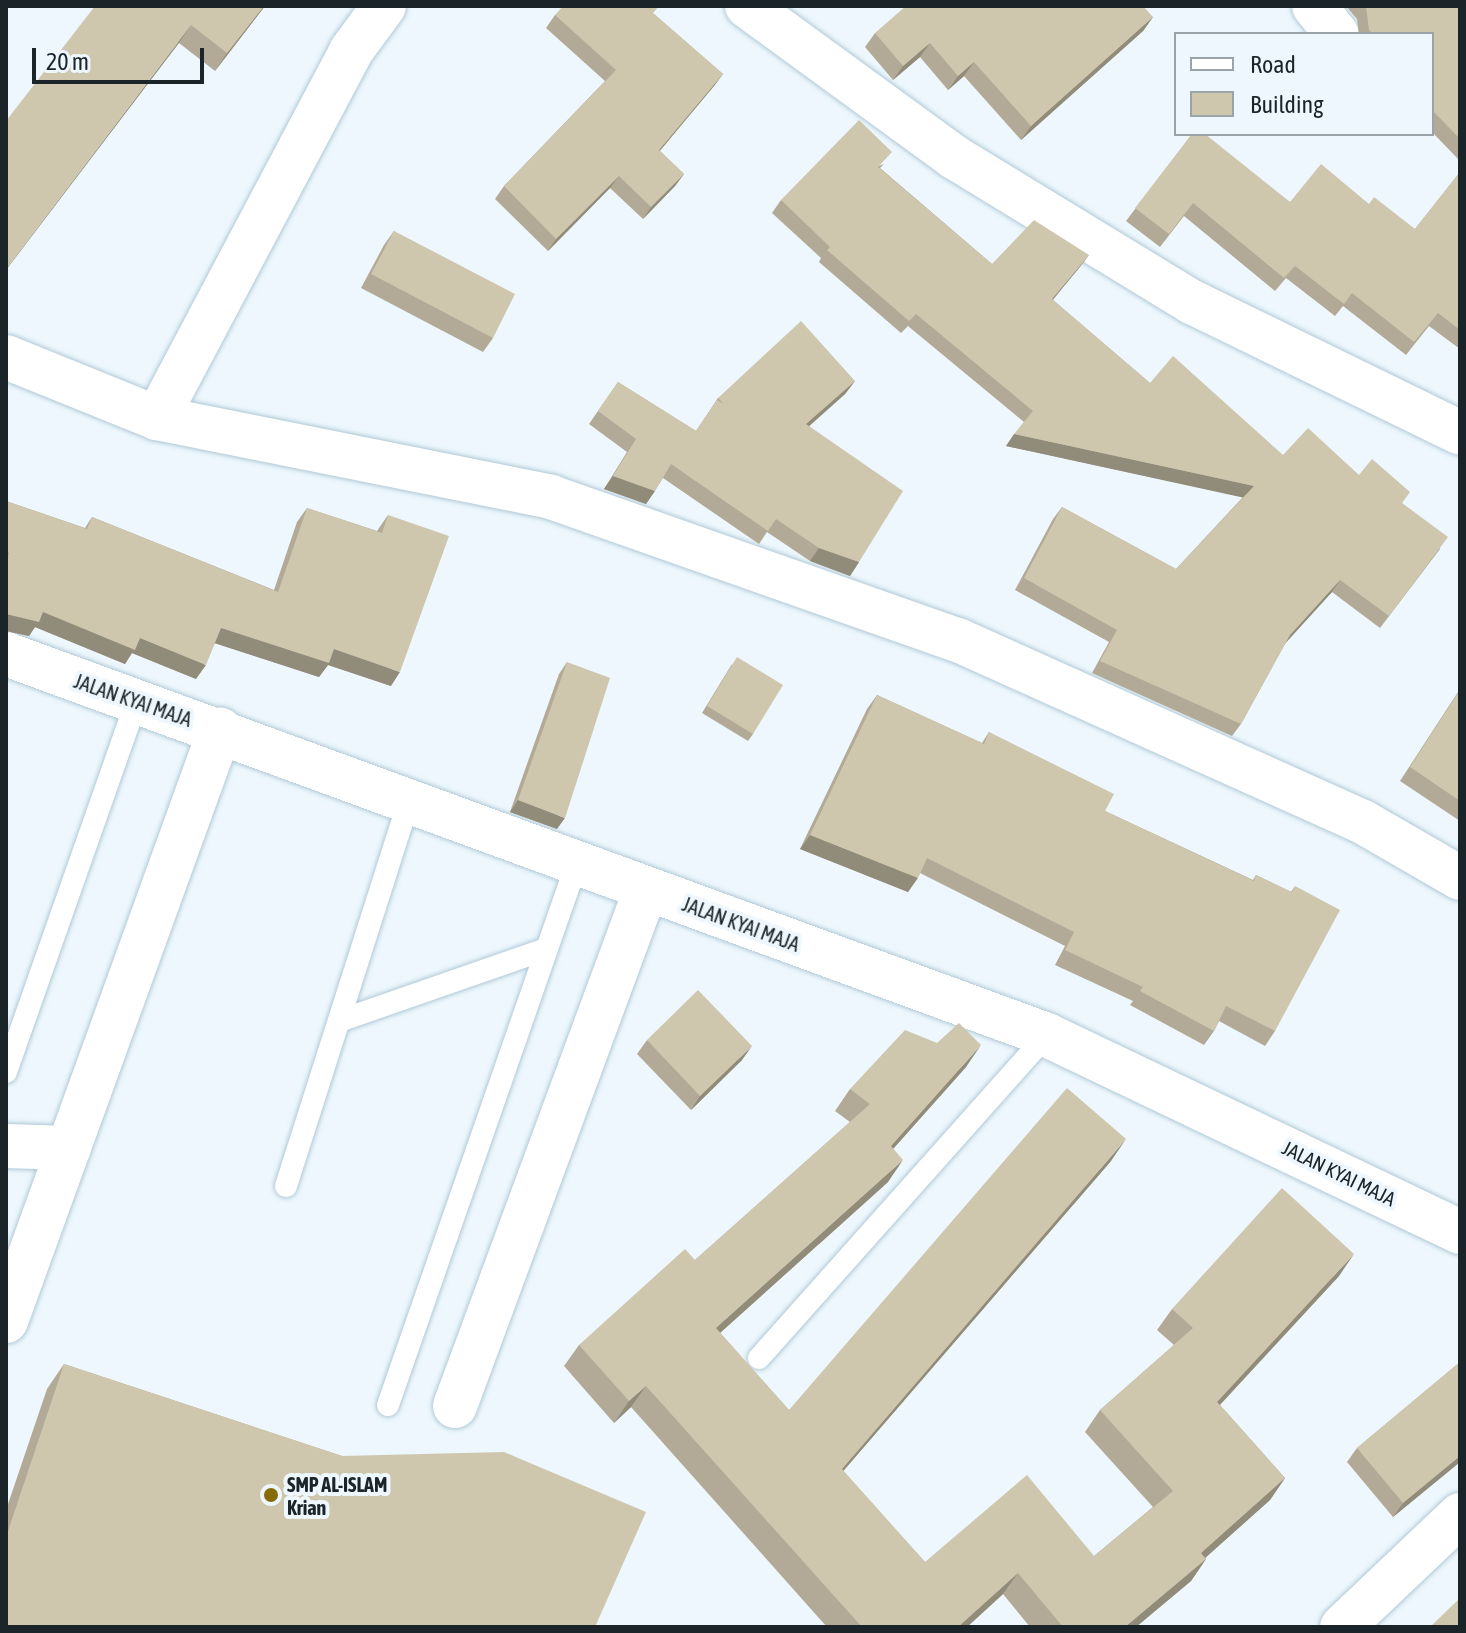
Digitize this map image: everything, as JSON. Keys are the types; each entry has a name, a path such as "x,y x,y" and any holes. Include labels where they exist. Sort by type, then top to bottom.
{"street":[{"path":"157,418 351,51 384,6"},
{"path":"747,6 954,157 1192,302 1460,433"},
{"path":"1314,6 1335,32"},
{"path":"6,357 157,418 551,497 915,625 1363,822 1460,878"},
{"name":"JALAN KYAI MAJA","path":"6,654 1047,1035 1460,1232"},
{"path":"6,1321 36,1147 180,718"},
{"path":"455,1406 646,889"},
{"path":"1342,1627 1460,1515"}],"lane":[{"path":"6,1072 180,718"},
{"path":"286,1186 342,1020 409,801"},
{"path":"388,1405 543,950 577,863"},
{"path":"342,1020 543,950"},
{"path":"759,1358 1047,1035"}],"building":[{"path":"95,6 264,6 227,53 191,25 6,269 6,121"},
{"path":"563,6 659,6 653,13 723,74 659,150 684,174 651,207 619,176 556,239 504,186 616,70 555,15"},
{"path":"906,6 1143,6 1153,17 1031,126 974,62 958,76 930,43 903,66 875,33"},
{"path":"1366,6 1460,6 1460,139 1434,112 1434,32 1369,30"},
{"path":"859,120 892,152 878,167 992,264 1034,220 1089,255 1052,299 1150,383 1173,356 1283,455 1308,428 1359,475 1372,459 1410,492 1402,503 1448,537 1389,616 1340,580 1290,635 1241,724 1100,661 1117,630 1024,578 1062,507 1176,569 1254,486 1014,434 1033,411 916,314 909,321 827,250 830,247 781,200"},
{"path":"1190,136 1208,136 1290,202 1321,164 1369,204 1374,197 1415,229 1460,172 1460,330 1438,313 1414,342 1352,293 1344,304 1295,266 1284,278 1193,203 1169,234 1135,208"},
{"path":"394,231 515,294 493,338 371,274"},
{"path":"801,321 855,381 806,424 903,491 859,562 819,548 776,519 768,531 671,464 655,491 613,476 636,439 598,411 618,382 696,431 717,400 724,404 718,398"},
{"path":"6,501 87,529 92,517 278,592 307,508 382,533 388,515 449,536 400,672 334,649 329,663 221,628 206,665 140,638 135,650 43,612 39,622 6,614 6,561 9,553 6,552"},
{"path":"737,657 783,685 753,734 707,706"},
{"path":"567,662 610,678 565,818 518,800"},
{"path":"1460,690 1460,801 1410,767"},
{"path":"877,695 984,744 989,732 1114,794 1105,811 1254,881 1256,875 1292,892 1295,886 1340,910 1275,1031 1226,1006 1214,1031 1140,991 1143,987 1065,950 1074,932 927,858 918,878 810,835"},
{"path":"698,990 752,1046 700,1096 647,1040"},
{"path":"959,1023 981,1045 891,1146 903,1160 716,1328 789,1410 1067,1088 1126,1139 842,1469 925,1562 1027,1475 1094,1556 1173,1491 1100,1410 1193,1328 1172,1309 1282,1188 1354,1254 1217,1402 1285,1478 1201,1553 1206,1559 1125,1627 1063,1627 1018,1573 958,1627 862,1627 646,1386 629,1401 579,1345 685,1249 695,1260 870,1104 850,1089 905,1030 937,1043"},
{"path":"1460,1362 1460,1456 1403,1503 1357,1448"},
{"name":"SMP AL-ISLAM Krian","path":"64,1364 342,1456 504,1452 646,1512 595,1627 6,1627 6,1537"},
{"path":"1460,1598 1460,1627 1430,1627"}],"place":[{"name":"SMP AL-ISLAM Krian","path":"271,1495"}]}
